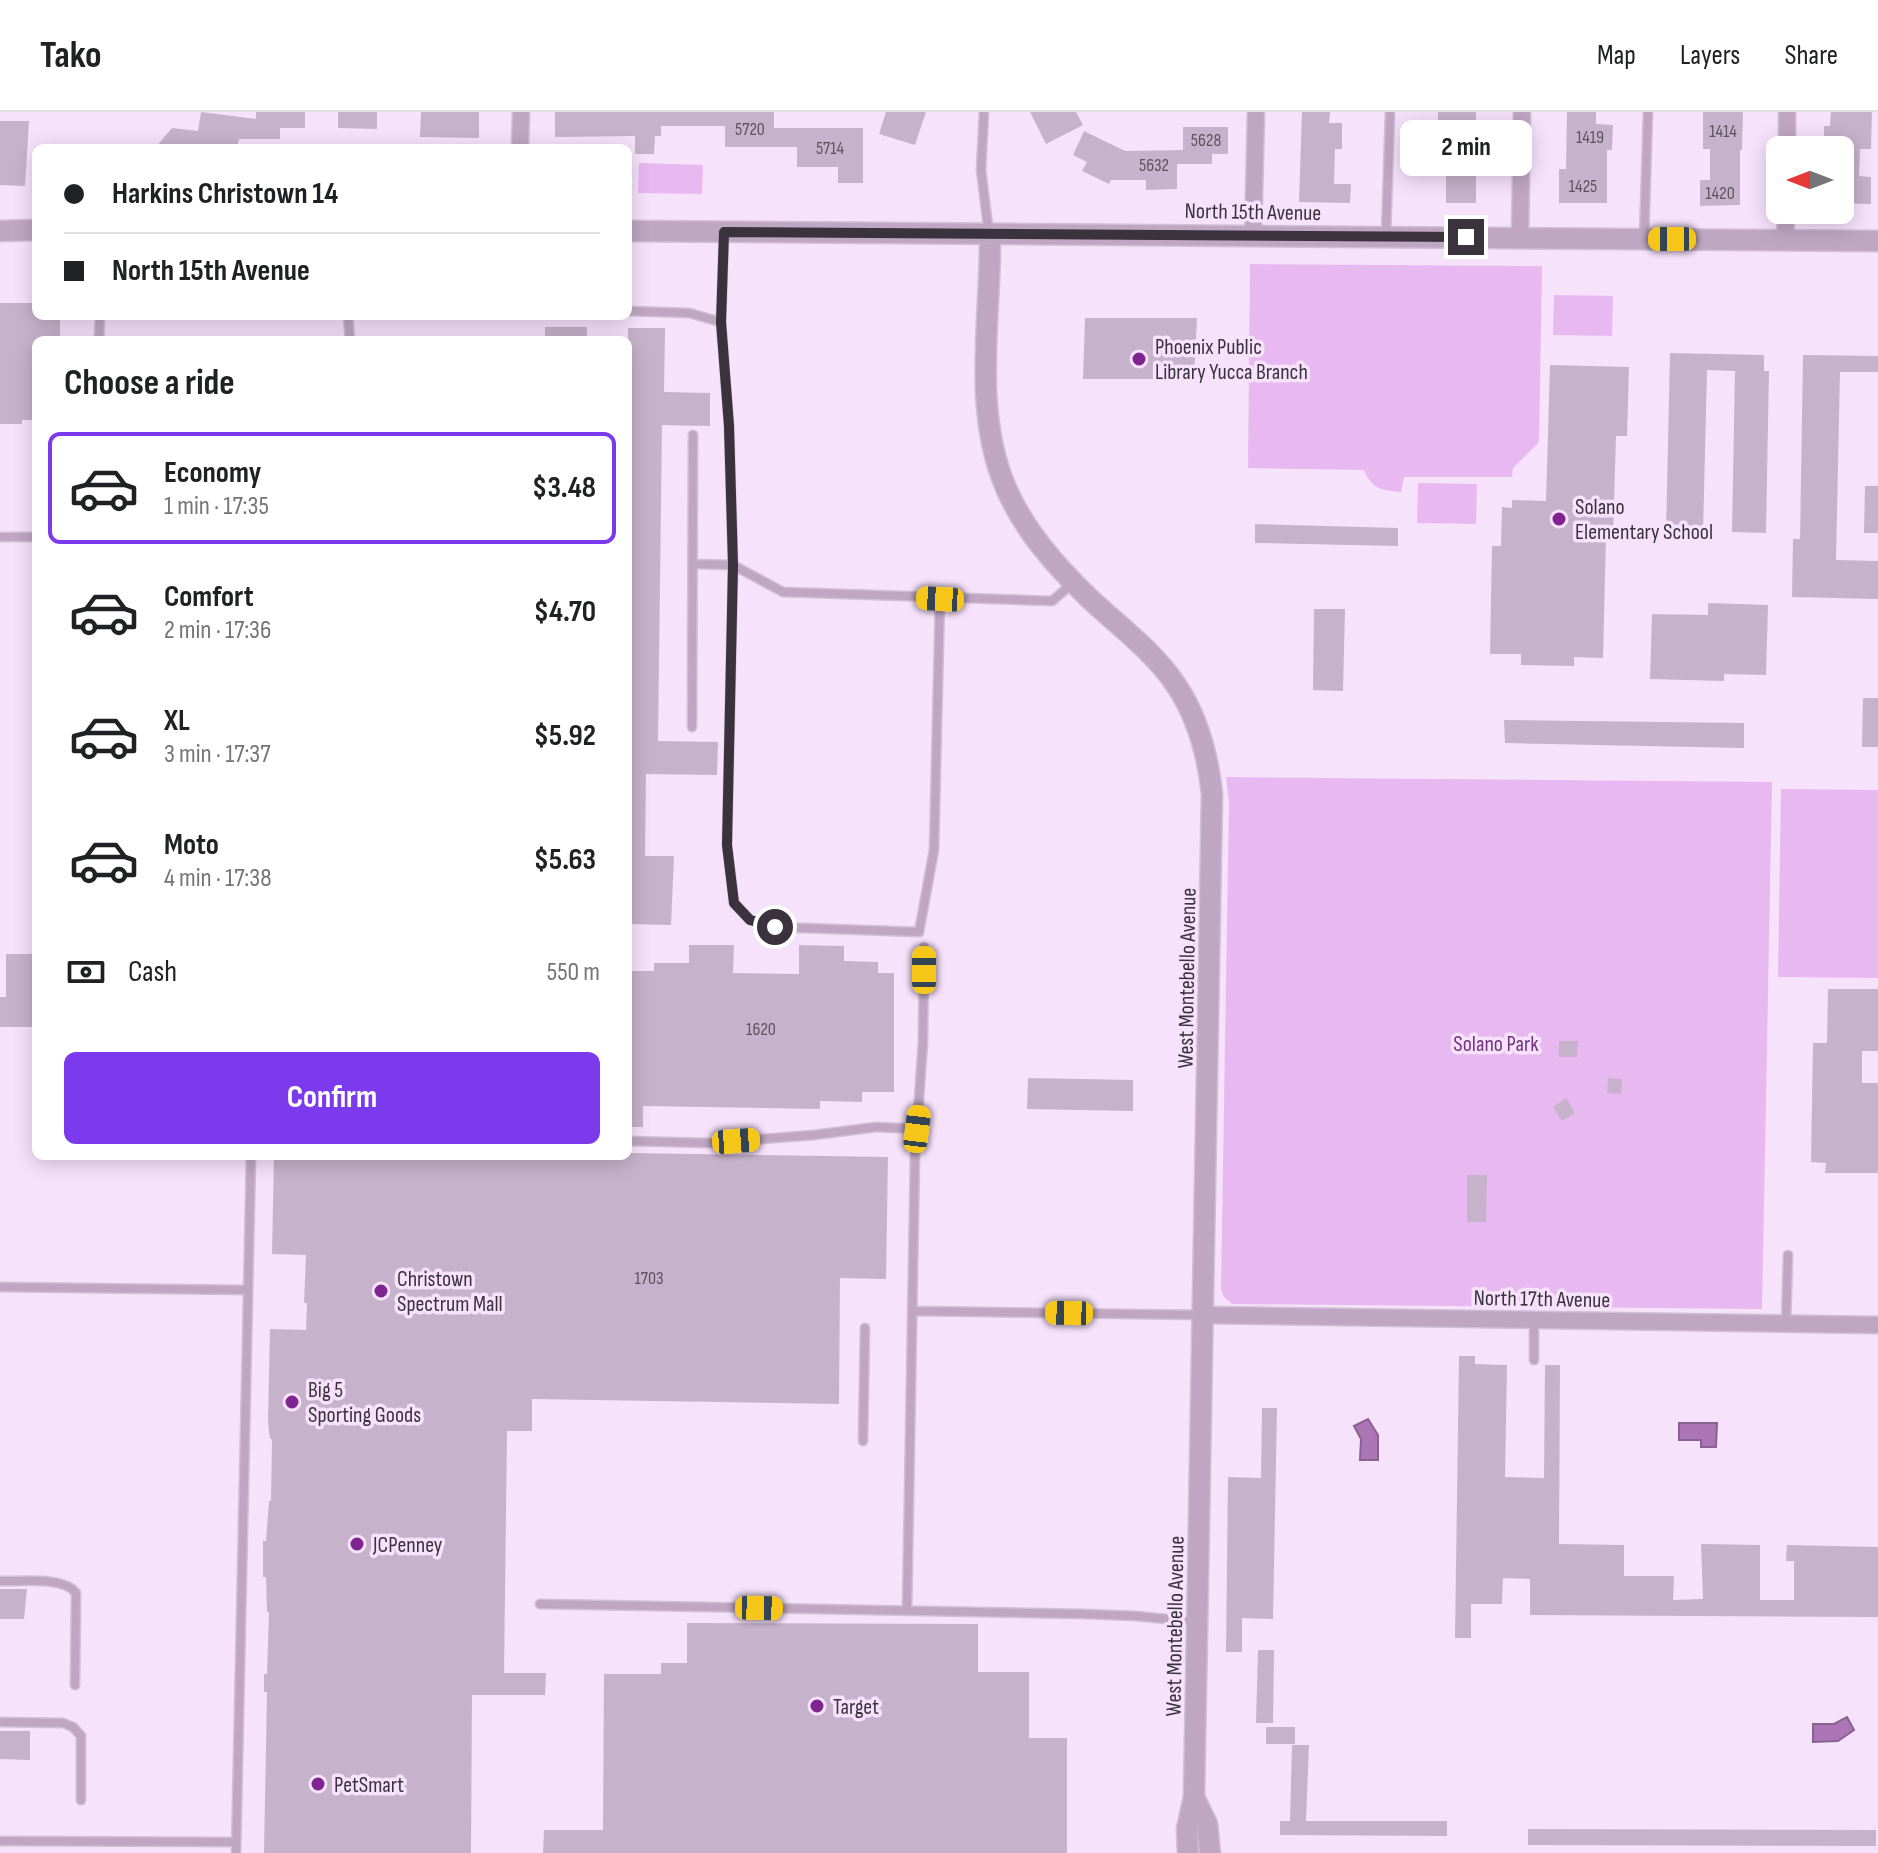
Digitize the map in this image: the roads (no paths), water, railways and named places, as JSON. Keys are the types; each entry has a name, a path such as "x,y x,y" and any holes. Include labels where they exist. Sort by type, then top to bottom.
{"street":[{"path":"520,144 521,112"},
{"path":"1253,236 1256,112"},
{"path":"1520,238 1522,112"},
{"path":"1787,112 1787,136"},
{"path":"1785,239 1786,224"},
{"path":"0,231 32,230"},
{"name":"North 15th Avenue","path":"632,231 1878,241"},
{"name":"West Montebello Avenue","path":"990,235 987,389 995,458 1005,486 1038,545 1150,652 1175,684 1186,703 1208,760 1212,794 1212,860 1204,1315 1194,1797 1187,1829 1188,1853"},
{"name":"North 17th Avenue","path":"1204,1315 1878,1325"},
{"name":"West Montebello Avenue","path":"1194,1797 1207,1824 1210,1853"}],"lane":[{"path":"984,112 981,170 990,235"},
{"path":"1386,236 1390,112"},
{"path":"1644,239 1648,112"},
{"path":"724,232 721,322 729,426 733,565 727,845 734,903 750,920 775,927 919,932 934,850 940,599"},
{"path":"632,311 689,313 721,322"},
{"path":"692,727 693,435"},
{"path":"0,537 32,537"},
{"path":"693,564 733,565 783,592 1052,601 1074,582"},
{"path":"907,1610 912,1311 924,947"},
{"path":"632,1141 710,1143 876,1127 917,1129"},
{"path":"236,1853 251,1160"},
{"path":"1786,1324 1788,1255"},
{"path":"0,1287 248,1290"},
{"path":"912,1311 1204,1315"},
{"path":"1534,1320 1534,1360"},
{"path":"863,1441 865,1328"},
{"path":"0,1581 59,1583 71,1587 76,1593 75,1685"},
{"path":"540,1604 1136,1616 1198,1622"},
{"path":"0,1722 63,1723 73,1727 81,1736 81,1800"},
{"path":"0,1841 236,1842"},
{"path":"123,1842 123,1853"}],"place":[{"name":"Phoenix Public Library Yucca Branch","path":"1139,359"},
{"name":"Solano Elementary School","path":"1559,519"},
{"name":"Christown Spectrum Mall","path":"381,1291"},
{"name":"Big 5 Sporting Goods","path":"292,1402"},
{"name":"JCPenney","path":"357,1544"},
{"name":"Target","path":"817,1706"},
{"name":"PetSmart","path":"318,1784"}],"park label":[{"name":"Solano Park","path":"1496,1043"}]}
